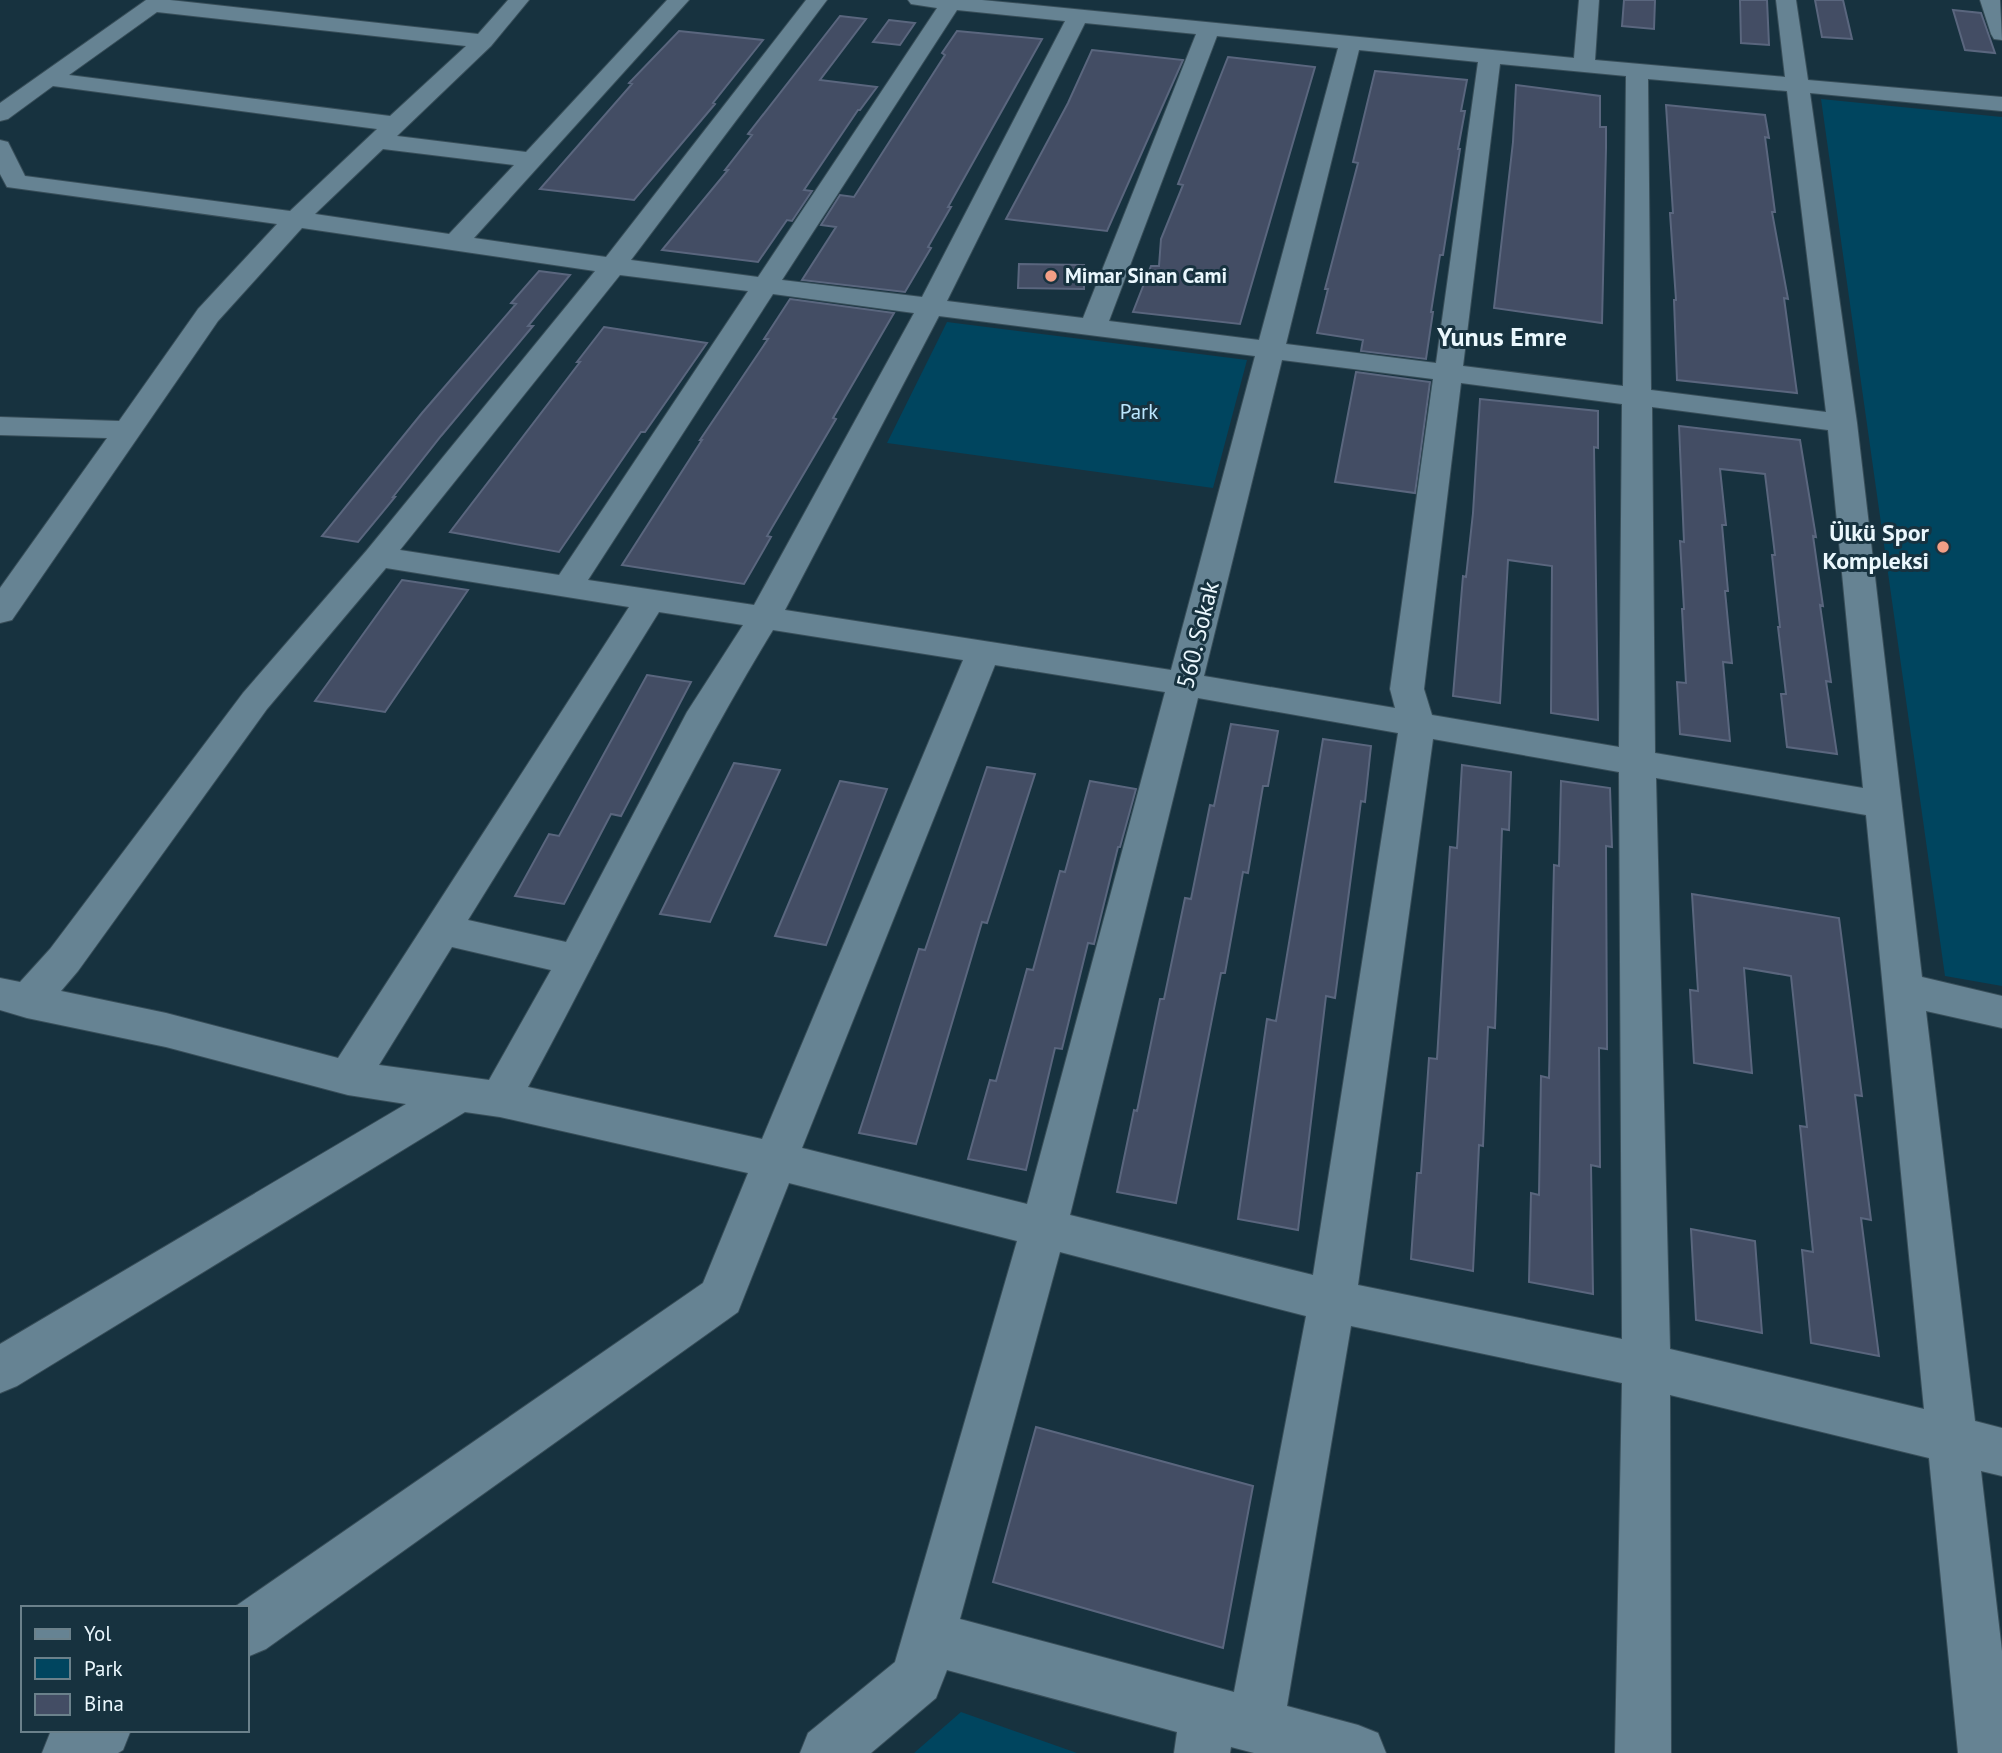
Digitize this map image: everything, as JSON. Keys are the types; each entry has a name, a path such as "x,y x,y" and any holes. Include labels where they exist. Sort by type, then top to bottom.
{"street":[{"path":"0,612 13,576 127,430 208,315 296,219 482,41 519,0"},
{"path":"454,244 679,0"},
{"path":"14,998 64,960 255,701 378,557 613,266 817,0"},
{"path":"918,0 982,3 1078,16 1188,17 1401,34 1490,57 1637,71 1804,70"},
{"path":"1112,0 1188,17 1209,29 1350,43 1401,34"},
{"path":"1584,66 1589,0"},
{"path":"1786,0 1804,70 1986,1753"},
{"path":"1990,0 2002,34"},
{"path":"0,114 157,2 482,41"},
{"path":"568,587 951,3"},
{"path":"0,1370 480,1097 576,960 705,712 764,618 931,306 1078,16"},
{"path":"1093,326 1209,29"},
{"path":"1559,39 1614,44"},
{"name":"560. Sokak","path":"828,1753 917,1679 1044,1227 1350,43"},
{"path":"1222,1730 1332,1301 1417,724 1407,689 1490,57"},
{"path":"1766,58 1804,70 2002,104"},
{"path":"1637,71 1637,762 1646,1366 1643,1753"},
{"path":"1933,76 2002,83"},
{"path":"48,79 386,132 532,160"},
{"path":"0,147 8,183 296,219 613,266 1842,423"},
{"path":"0,426 127,430"},
{"path":"378,557 1185,684 1883,805"},
{"path":"348,1078 650,600"},
{"path":"248,1629 721,1297 838,1003 983,653"},
{"path":"440,929 576,960"},
{"path":"1903,989 2002,1012"},
{"path":"14,998 166,1030 348,1078 480,1097 777,1161 1332,1301 1646,1366 2002,1452"},
{"path":"929,1638 1222,1730 1358,1753"},
{"path":"71,1753 100,1732"}],"green space":[{"name":"Ülkü Spor Kompleksi","path":"1821,99 2002,117 2002,986 1945,976"},
{"name":"Park","path":"947,322 1247,360 1213,488 887,443"},
{"path":"961,1712 1077,1753 914,1753"}],"building":[{"path":"1624,0 1655,0 1654,29 1622,26"},
{"path":"1740,0 1767,0 1769,45 1741,43"},
{"path":"1815,0 1843,0 1852,39 1822,37"},
{"path":"1953,10 1981,13 1995,53 1965,50"},
{"path":"840,16 866,19 820,80 877,87 858,110 804,190 812,191 792,221 787,220 758,262 662,250 728,170 725,170 752,135 748,134"},
{"path":"889,20 915,23 900,45 873,42"},
{"path":"679,31 763,40 713,103 715,104 634,200 540,189 632,84 629,83"},
{"path":"957,31 1042,39 948,207 951,207 928,247 931,248 905,292 802,280 836,227 821,225 840,195 854,197 945,55 942,53"},
{"path":"1092,50 1183,60 1107,231 1006,219 1068,103"},
{"path":"1228,57 1315,67 1240,324 1133,312 1151,266 1159,266 1161,239 1183,185 1178,184"},
{"path":"1375,71 1467,80 1461,111 1465,111 1460,149 1443,255 1440,255 1426,359 1361,351 1363,340 1317,333 1328,289 1325,289 1358,163 1353,162"},
{"path":"1516,85 1600,96 1600,127 1606,127 1602,323 1494,308 1513,142"},
{"path":"1666,105 1765,115 1769,138 1765,137 1775,212 1772,212 1788,299 1784,298 1797,393 1677,380 1676,300 1670,213 1673,213"},
{"name":"Mimar Sinan Cami","path":"1019,264 1084,265 1084,289 1018,288"},
{"path":"539,271 570,275 528,326 533,326 441,436 395,497 358,542 322,536 422,413 516,304 511,303"},
{"path":"790,299 894,313 767,536 771,537 744,584 622,565 700,440 768,339 764,339"},
{"path":"604,327 707,343 645,432 641,432 559,552 450,532 580,362 577,362"},
{"path":"1356,372 1430,382 1415,493 1335,482"},
{"path":"1480,399 1598,411 1598,448 1594,447 1598,720 1551,713 1552,566 1508,560 1500,703 1453,696 1463,576 1466,577 1473,513"},
{"path":"1679,426 1800,440 1816,537 1813,536 1831,682 1826,681 1837,754 1787,747 1781,694 1786,694 1772,555 1775,555 1765,474 1720,469 1726,525 1722,525 1728,591 1725,591 1732,663 1723,662 1730,741 1680,734 1677,682 1686,683 1680,541 1684,542"},
{"path":"402,580 468,590 385,712 315,701"},
{"path":"647,675 691,682 621,816 611,814 564,904 515,896 549,834 559,836"},
{"path":"1231,724 1278,731 1268,786 1263,786 1248,873 1243,872 1225,973 1221,973 1176,1203 1117,1192 1160,999 1164,999 1185,898 1191,899 1210,805 1214,806"},
{"path":"1323,739 1371,746 1365,802 1361,801 1335,998 1326,996 1298,1230 1238,1219 1267,1019 1276,1021"},
{"path":"734,763 780,770 710,922 660,914"},
{"path":"1462,765 1511,772 1509,830 1502,829 1495,1028 1488,1027 1483,1146 1479,1145 1473,1271 1411,1259 1417,1173 1421,1173 1429,1058 1437,1059 1450,847 1457,848"},
{"path":"987,767 1035,774 987,923 982,922 916,1144 859,1133 919,949 925,950"},
{"path":"840,781 887,789 826,945 775,936"},
{"path":"1090,781 1136,789 1118,847 1094,944 1088,943 1062,1049 1055,1048 1026,1170 968,1159 990,1080 996,1081 1027,969 1033,970 1060,871 1065,872"},
{"path":"1561,781 1610,788 1612,847 1606,846 1607,1049 1599,1048 1600,1167 1591,1165 1593,1294 1529,1282 1531,1193 1539,1195 1541,1076 1549,1078 1554,865 1559,866"},
{"path":"1692,894 1839,918 1862,1096 1855,1095 1871,1220 1861,1218 1879,1356 1811,1343 1802,1250 1813,1252 1800,1126 1807,1127 1791,976 1744,968 1752,1073 1694,1063 1690,990 1698,991"},
{"path":"1691,1229 1755,1241 1762,1333 1696,1320"},
{"path":"1036,1427 1253,1486 1223,1648 993,1582"}],"place":[{"name":"Mimar Sinan Cami","path":"1051,276"},
{"name":"Ülkü Spor Kompleksi","path":"1943,547"}],"district":[{"name":"Yunus Emre","path":"1502,337"}]}
